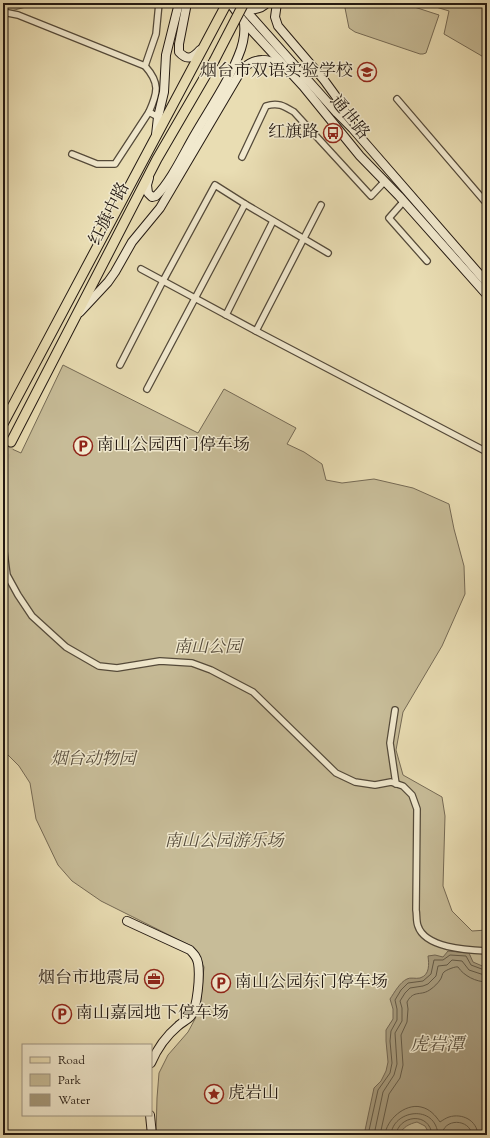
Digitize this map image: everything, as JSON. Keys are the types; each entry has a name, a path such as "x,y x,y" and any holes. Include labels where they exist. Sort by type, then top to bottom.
{"main road":[{"path":"156,135 158,117 164,92 164,67 166,55 179,3"},
{"path":"187,3 178,44 179,52 185,57 192,58 205,46"},
{"name":"红旗中路","path":"3,424 156,135 229,3"},
{"name":"通世路","path":"229,3 244,22 303,86 360,156 402,199 487,295"},
{"path":"241,4 247,9 258,9 267,3"},
{"path":"277,3 274,17 278,26 324,80 340,102 353,129"},
{"path":"241,4 337,113 353,129 487,283"},
{"name":"红旗中路","path":"12,442 74,318 157,159 214,61 241,4"},
{"path":"157,159 146,185 149,194 154,197 164,186 232,70 242,45 244,22"},
{"path":"74,318 108,282 132,242 160,208 242,69 258,59 267,60 279,66 303,86"},
{"path":"127,921 190,950 196,956 198,963 197,989 193,1012 170,1033 156,1052 152,1061"},
{"path":"150,1116 152,1135"}],"street":[{"path":"145,66 156,34 159,3"},
{"path":"3,12 18,14 145,66 156,84 157,88 155,98 149,112 115,164 97,164 72,154"},
{"path":"397,98 487,204"},
{"path":"242,157 266,106 273,104 281,105 294,112 371,196 385,181"},
{"path":"149,112 158,117"},
{"path":"120,365 215,185 328,253"},
{"path":"402,199 389,218 427,261"},
{"path":"147,389 245,204"},
{"path":"256,331 321,205"},
{"path":"226,315 273,221"},
{"path":"141,268 256,331 487,452"},
{"path":"3,544 7,575 18,595 32,616 66,647 99,666 117,668 160,662 192,663 211,670 253,692 336,773 355,782 375,785 391,782 403,786 412,794 417,809 416,910 418,926 424,936 440,944 463,949 487,951"},
{"path":"395,710 390,743 396,784"}],"green space":[{"path":"3,3 29,3 26,7 3,13"},
{"path":"344,3 402,3 439,15 426,53 420,54 355,32 349,28"},
{"path":"423,3 487,3 487,59 444,34 449,11"},
{"name":"南山公园","path":"63,365 198,433 224,389 296,428 287,444 304,452 322,464 326,480 342,483 374,479 413,488 449,504 464,566 465,594 442,646 403,712 396,750 403,775 442,797 445,816 443,886 452,911 472,931 487,930 487,1135 156,1135 159,1073 168,1055 188,1032 195,1019 200,1007 204,967 193,947 101,901 72,881 58,865 36,819 30,783 19,766 3,750 3,445 21,453"}],"water":[{"name":"虎岩潭","path":"448,951 469,953 473,962 487,968 487,1135 463,1135 458,1131 453,1132 450,1135 430,1135 425,1126 417,1122 406,1126 399,1135 364,1135 374,1088 381,1081 386,1071 388,1062 386,1030 393,1019 393,1009 390,999 404,980 408,978 420,978 426,974 429,966 428,956 435,955 443,957"}],"tunnel":[{"path":"3,461 11,442"}],"place":[{"name":"烟台市双语实验学校","path":"367,72"},
{"name":"红旗路","path":"333,133"},
{"name":"南山公园西门停车场","path":"83,446"},
{"name":"烟台市地震局","path":"154,979"},
{"name":"南山公园东门停车场","path":"221,983"},
{"name":"南山嘉园地下停车场","path":"62,1014"},
{"name":"虎岩山","path":"214,1094"}],"park label":[{"name":"烟台动物园","path":"93,760"},
{"name":"南山公园游乐场","path":"224,842"}]}
